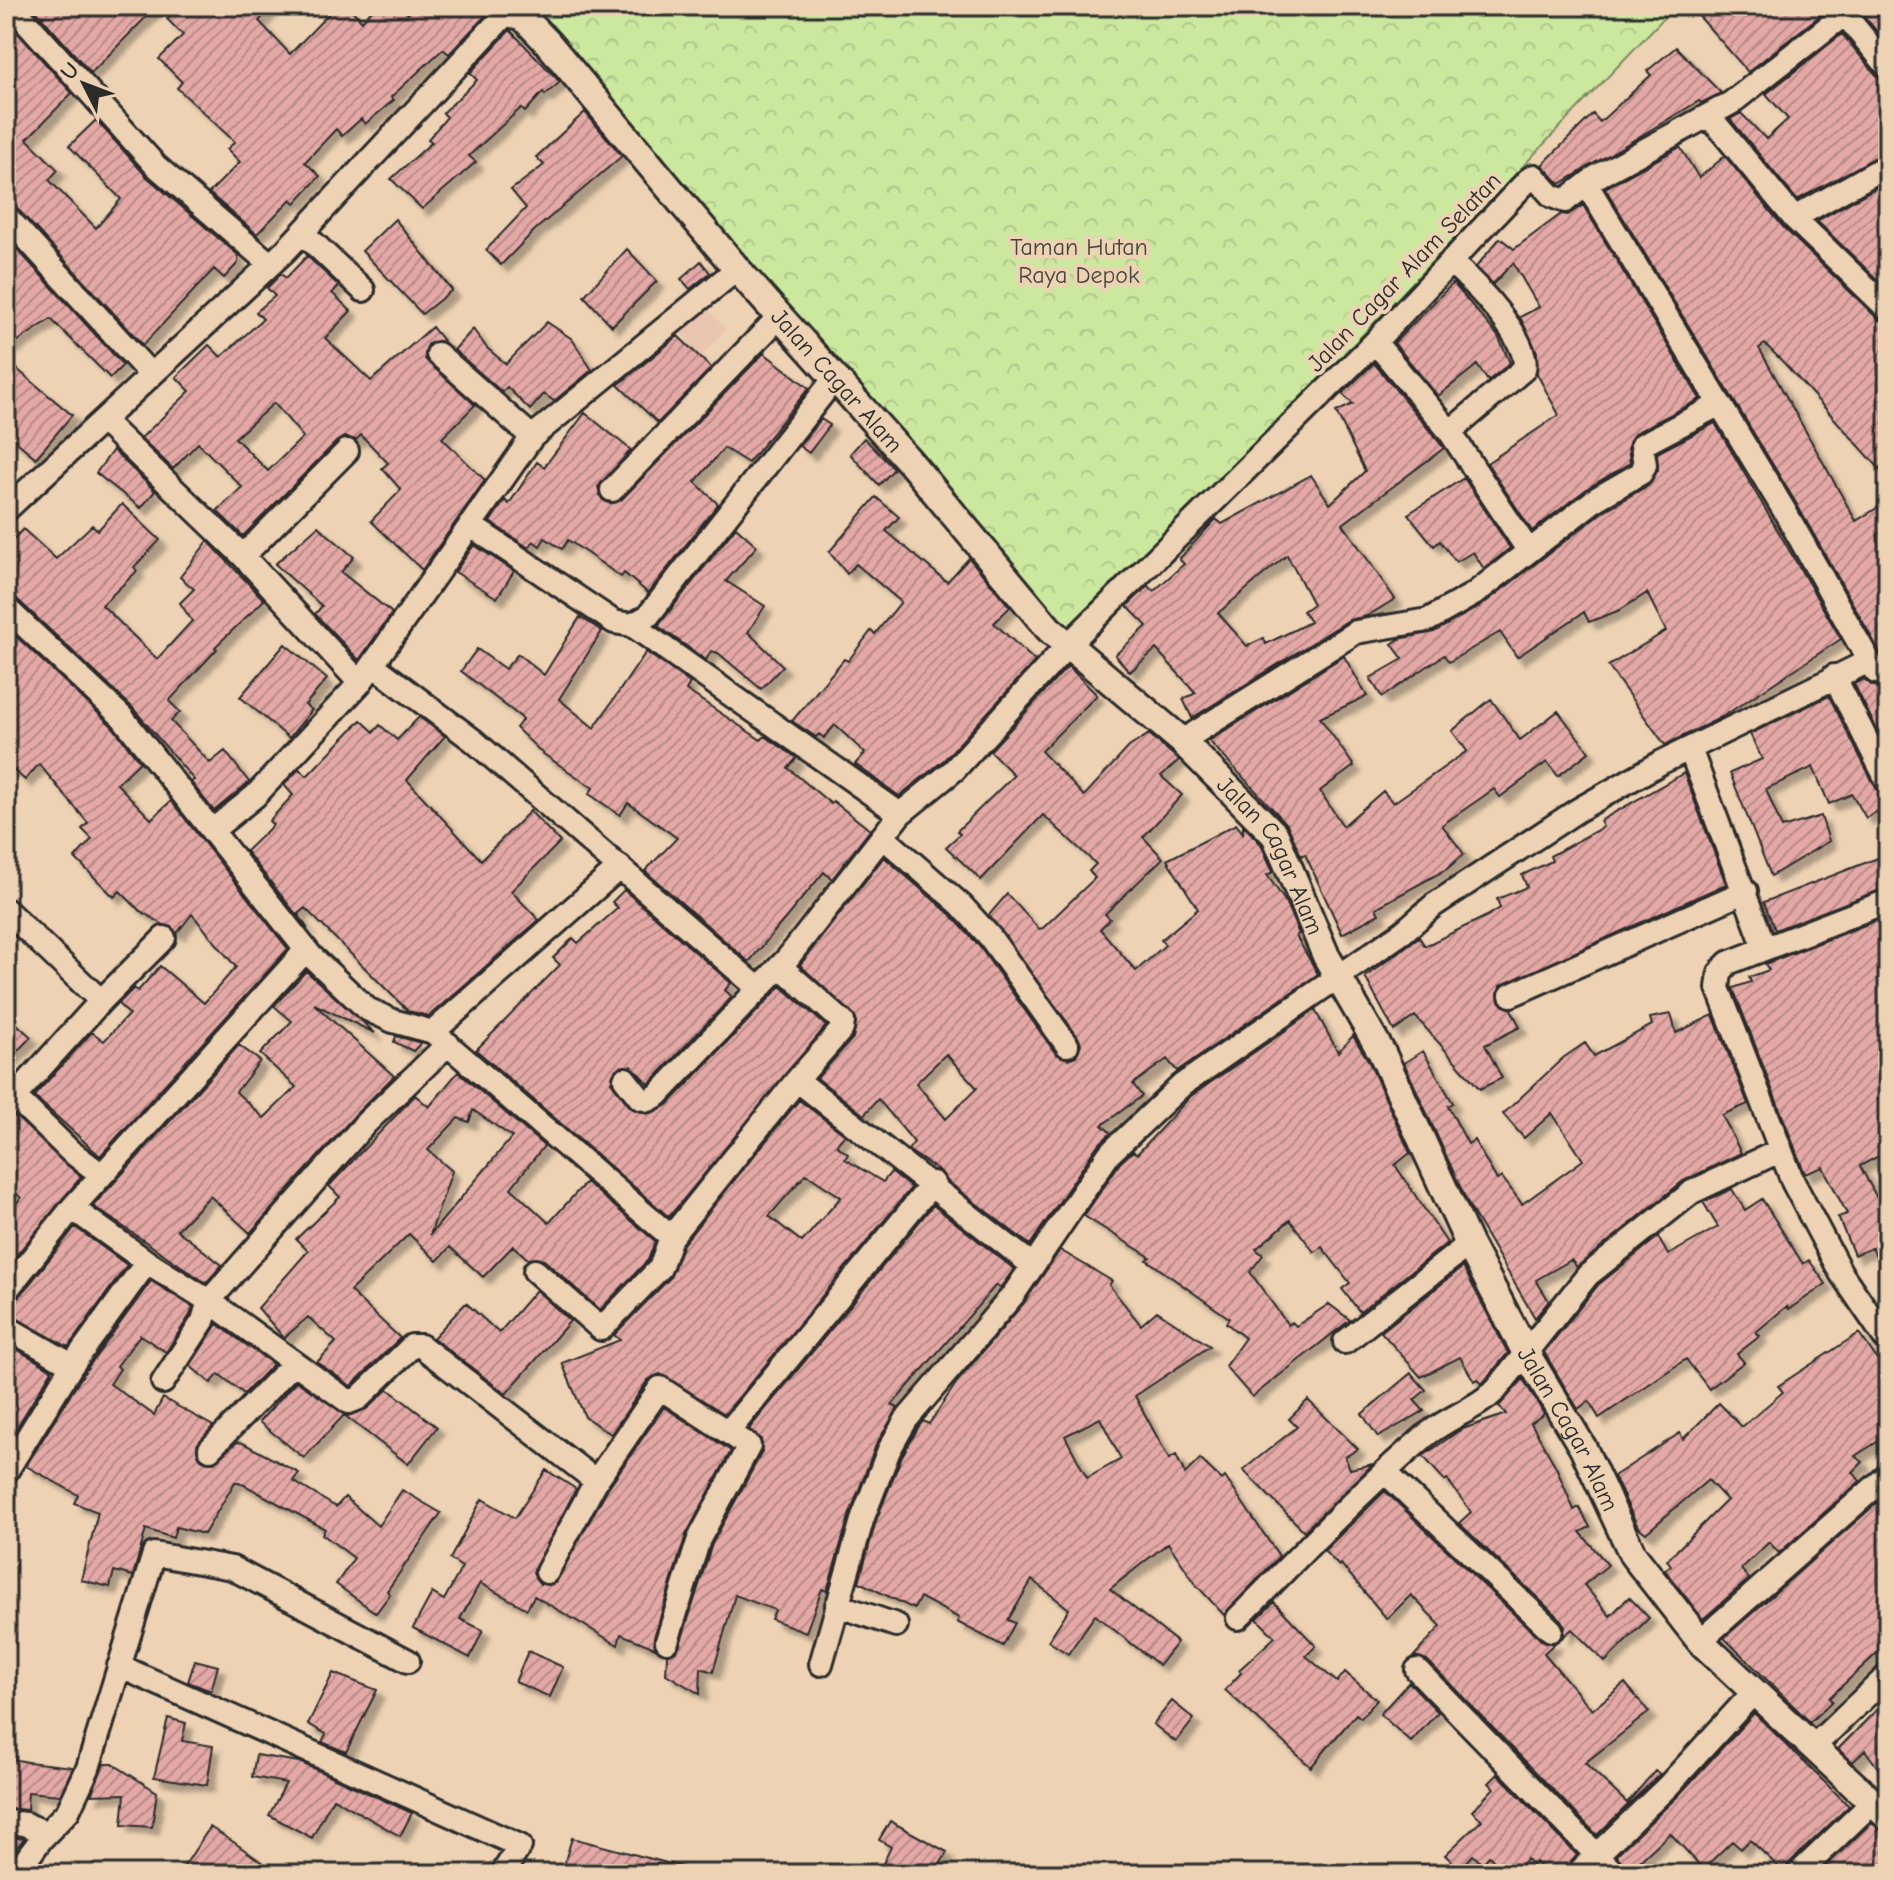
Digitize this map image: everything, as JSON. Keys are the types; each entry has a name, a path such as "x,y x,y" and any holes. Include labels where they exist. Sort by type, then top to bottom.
{"street":[{"path":"12,6 156,166 270,264"},
{"path":"10,499 103,421 303,233 506,8"},
{"name":"Jalan Cagar Alam","path":"506,8 522,16 548,43 737,269 1067,646 1182,741 1275,835 1337,977 1382,1053 1469,1244 1526,1353 1583,1448 1625,1542 1700,1641 1881,1810"},
{"path":"1849,10 1888,67"},
{"name":"Jalan Cagar Alam Selatan","path":"625,1079 640,1098 649,1100 658,1095 780,966 900,814 954,770 1067,646 1375,342 1534,176 1552,196 1565,201 1587,185 1710,117 1750,90 1849,10"},
{"path":"1710,117 1794,218 1888,309"},
{"path":"1794,218 1888,165"},
{"path":"1587,185 1720,404 1869,661 1876,672 1888,674"},
{"path":"6,216 151,375"},
{"path":"303,233 363,290"},
{"path":"1450,432 1524,369 1526,360 1519,340 1451,262"},
{"path":"214,829 255,796 366,674 532,437 737,269"},
{"path":"612,490 780,316"},
{"path":"1375,342 1450,432 1528,550"},
{"path":"438,354 532,437"},
{"path":"632,625 648,616 835,378"},
{"path":"1182,741 1356,632 1428,620 1474,594 1596,499 1641,473 1645,465 1642,445 1720,404"},
{"path":"103,421 366,674 474,741 759,989"},
{"path":"243,556 347,451"},
{"path":"470,525 614,622 632,625 900,814"},
{"path":"6,608 122,717 214,829 226,851 306,950 367,1009 440,1038 671,1237"},
{"path":"821,1664 863,1517 889,1450 906,1420 996,1317 1100,1166 1141,1121 1182,1085 1403,932 1434,905 1578,810 1690,749 1869,661"},
{"path":"1834,676 1888,782"},
{"path":"1690,749 1765,948"},
{"path":"883,837 970,916 1067,1045"},
{"path":"163,1382 203,1321 209,1301 440,1038 620,867"},
{"path":"1511,995 1746,891"},
{"path":"1888,901 1728,963 1720,973 1718,988 1779,1151 1841,1273 1888,1342"},
{"path":"6,910 101,1001"},
{"path":"102,1175 9,1097 164,938"},
{"path":"6,1291 72,1208 306,950"},
{"path":"535,1271 601,1329 660,1268 671,1237 842,1029 843,1022 780,966"},
{"path":"797,1080 933,1183 1032,1265"},
{"path":"1238,1618 1385,1472 1444,1422 1480,1405 1507,1379 1588,1275 1692,1192 1779,1151"},
{"path":"728,1432 933,1183"},
{"path":"72,1208 147,1262 209,1301 349,1402 354,1402 412,1346 421,1346 596,1481"},
{"path":"1345,1342 1469,1244"},
{"path":"6,1472 72,1365 147,1262"},
{"path":"6,1327 72,1365"},
{"path":"210,1449 293,1364"},
{"path":"547,1572 596,1481 658,1387 749,1449 699,1539 667,1641"},
{"path":"1385,1472 1551,1630"},
{"path":"1700,1641 1888,1475"},
{"path":"9,1874 23,1864 68,1811 88,1768 154,1554 232,1568 408,1661"},
{"path":"837,1605 896,1625"},
{"path":"119,1666 520,1846 502,1874"},
{"path":"1417,1670 1615,1874"},
{"path":"1814,1746 1888,1675"},
{"path":"1577,1874 1599,1857 1754,1692"},
{"path":"1798,1874 1881,1810"},
{"path":"6,1822 25,1824 47,1833"}],"shaded area":[{"path":"706,307 726,329 703,355 677,330"}],"green space":[{"name":"Taman Hutan Raya Depok","path":"529,6 1675,6 1298,403 1072,631 1038,603"}],"building":[{"path":"41,6 157,6 91,73 36,11"},
{"path":"181,6 272,6 259,21 290,54 336,6 348,6 362,21 375,6 399,6 408,14 416,6 483,6 486,15 449,54 443,49 391,97 394,100 365,124 361,119 342,136 336,129 305,162 320,176 295,203 291,199 257,234 209,193 240,162 227,149 235,142 177,88 182,82 159,59 183,35 167,19"},
{"path":"1709,6 1832,6 1748,72 1698,15"},
{"path":"1869,6 1888,6 1888,45 1864,16"},
{"path":"6,20 72,93 27,139 58,170 49,180 96,228 121,199 69,146 96,120 147,177 238,255 238,263 224,278 214,269 143,345 16,207 6,202 17,191 6,178 6,151 17,141 6,130"},
{"path":"510,30 560,82 545,95 543,92 525,112 521,108 469,156 476,162 422,209 391,179 432,142 428,139 447,117 443,113 477,80 470,73"},
{"path":"1842,34 1877,76 1888,81 1888,151 1797,200 1730,119 1741,113 1766,139 1788,119 1766,94"},
{"path":"1676,47 1721,93 1701,103 1699,101 1560,184 1542,165 1593,114 1600,122 1651,75 1647,71"},
{"path":"585,112 622,156 535,230 501,265 486,250 526,208 511,190 544,165 536,157"},
{"path":"1680,147 1699,178 1725,156 1784,228 1878,319 1888,323 1888,478 1785,364 1765,344 1759,348 1856,521 1888,501 1888,660 1881,654 1796,503 1605,188"},
{"path":"1888,181 1888,290 1817,221"},
{"path":"1583,205 1700,399 1635,433 1628,446 1630,463 1588,488 1532,531 1487,463 1559,415 1537,374 1537,352 1520,317 1539,307 1513,263 1493,284 1476,267 1500,238 1514,249 1561,214 1568,215"},
{"path":"395,219 452,290 422,314 362,251"},
{"path":"6,237 123,365 110,378 51,319 6,349"},
{"path":"627,249 657,281 612,326 584,296"},
{"path":"307,256 339,286 332,293 351,311 325,338 371,381 432,327 444,342 428,344 425,359 475,405 442,438 485,480 422,570 371,521 401,490 382,468 388,463 361,435 356,440 344,437 337,441 243,536 217,511 242,487 198,443 173,469 141,438 190,391 176,377 209,345 221,357 263,319 256,312 275,296 267,288 281,274 286,278","holes":["274,403 303,437 268,471 235,438"]},
{"path":"701,261 710,273 690,289 681,279"},
{"path":"1453,283 1498,336 1510,363 1488,381 1477,365 1438,396 1394,343"},
{"path":"547,322 572,339 592,370 554,401 544,394 530,410 507,387 502,392 454,350 473,329 487,348 506,364"},
{"path":"678,336 711,368 658,423 618,385"},
{"path":"764,353 809,388 748,463 724,448 695,482 718,504 648,593 624,573 621,577 568,540 562,549 545,538 540,546 533,541 529,548 490,522 505,500 509,504 537,462 544,467 585,413 631,450 598,487 602,499 608,503 621,500"},
{"path":"6,360 72,415 36,458 6,433"},
{"path":"1374,363 1444,448 1343,524 1395,599 1367,616 1349,620 1192,718 1183,699 1196,693 1156,649 1130,672 1115,655 1147,626 1127,606 1148,586 1154,591 1184,564 1179,559 1216,519 1222,524 1311,475 1330,504 1365,471 1336,412 1353,404 1342,394","holes":["1287,555 1313,604 1303,611 1310,622 1266,644 1264,638 1247,646 1218,613"]},
{"path":"821,419 830,425 809,453 799,446"},
{"path":"1715,423 1841,639 1722,717 1665,745 1608,666 1666,631 1647,593 1620,610 1589,622 1584,612 1517,657 1500,632 1449,662 1444,655 1382,697 1370,678 1403,659 1392,644 1399,639 1434,632 1482,605 1604,511 1649,485 1658,470 1657,453"},
{"path":"864,438 894,469 879,485 850,454"},
{"path":"113,450 155,491 141,508 96,473"},
{"path":"1464,478 1510,548 1484,569 1473,552 1456,562 1440,541 1434,546 1408,514"},
{"path":"876,497 899,517 886,531 947,582 969,558 1010,607 994,623 1035,661 944,760 899,796 855,764 865,753 835,725 824,738 819,734 816,737 792,721 844,659 848,661 871,631 875,634 901,602 856,564 847,574 829,552"},
{"path":"122,504 160,540 134,567 137,571 102,605 157,659 192,621 180,603 194,589 180,577 208,541 264,600 215,647 217,649 169,701 180,712 171,721 210,763 225,751 249,782 214,811 191,782 194,780 132,707 16,598 6,594 6,547 23,529 56,559 92,525 98,530"},
{"path":"318,526 354,557 341,572 392,613 359,660 315,614 322,606 275,564"},
{"path":"736,527 757,546 726,581 765,606 748,632 783,666 761,689 718,653 711,651 706,660 658,626"},
{"path":"474,545 514,571 497,598 455,572"},
{"path":"580,617 602,631 559,699 594,728 646,652 690,683 686,690 761,740 765,736 797,758 788,768 831,804 833,801 870,830 832,879 824,872 749,962 645,871 677,838 628,803 620,815 589,794 593,788 542,753 516,728 523,719 461,671 477,649 505,669 518,654 544,675"},
{"path":"6,627 112,726 140,762 117,784 151,819 171,801 288,949 100,1156 34,1096 92,1032 104,1041 129,1014 118,1004 134,988 138,991 160,966 204,1003 236,967 192,914 177,933 139,910 120,891 114,897 75,858 92,839 82,829 88,823 39,764 25,780 6,763"},
{"path":"285,644 327,679 305,705 312,710 289,738 240,697"},
{"path":"1344,656 1367,696 1320,718 1354,766 1320,791 1343,826 1383,791 1393,803 1467,751 1452,731 1491,699 1520,740 1558,711 1589,752 1558,776 1547,762 1500,797 1494,789 1442,825 1464,854 1447,869 1376,908 1379,914 1342,934 1305,854 1301,856 1287,824 1209,741"},
{"path":"1068,666 1097,695 1041,751 1084,796 1129,747 1149,734 1179,760 1161,776 1182,795 1143,837 1163,858 1105,914 1110,919 1100,929 1136,971 1165,945 1161,940 1198,909 1167,860 1236,824 1243,833 1243,825 1261,844 1273,872 1267,875 1285,901 1299,934 1296,936 1318,974 1177,1071 1167,1059 1133,1084 1142,1096 1102,1125 1111,1133 1097,1146 1030,1245 946,1180 941,1172 908,1150 914,1142 878,1099 864,1115 817,1078 853,1038 856,1018 800,965 884,857 951,915 979,946 1056,1054 1068,1059 1076,1056 1081,1044 1078,1037 989,915 1007,894 1039,929 1043,928 1095,878 1089,871 1096,864 1043,815 981,880 946,847 960,834 957,831 1014,775 990,751","holes":["946,1054 977,1088 946,1119 916,1083"]},
{"path":"1864,679 1873,686 1888,688 1888,725 1877,730 1854,684"},
{"path":"1829,696 1876,788 1888,796 1888,805 1866,818 1852,794 1829,804 1813,767 1766,789 1782,828 1821,816 1829,841 1771,876 1730,773 1762,759 1750,734"},
{"path":"419,717 445,736 407,780 481,860 530,811 560,842 511,891 539,920 429,1016 408,1011 305,908 298,914 308,929 246,851 273,825 269,821 293,795 284,785 299,769 307,776 361,720 374,732 380,725 397,740"},
{"path":"1684,773 1726,884 1500,986 1499,1001 1511,1009 1520,1027 1485,1045 1502,1078 1480,1089 1415,1016 1394,1031 1365,977 1419,937 1425,946 1500,908 1497,899 1527,887 1522,875 1552,861 1550,856 1603,827 1600,821"},
{"path":"1888,854 1888,887 1775,930 1764,902"},
{"path":"624,890 731,983 725,990 732,997 649,1084 631,1066 616,1069 611,1082 630,1107 647,1114 668,1105 781,986 826,1026 669,1217 476,1050 560,965 553,958 573,938 578,943 618,908 612,902"},
{"path":"1888,916 1888,1151 1860,1166 1878,1200 1888,1196 1888,1279 1872,1248 1854,1255 1838,1217 1847,1214 1823,1167 1805,1174 1733,988 1751,982 1749,977 1769,970 1765,964"},
{"path":"306,971 375,1033 314,1004 394,1076 250,1233 210,1196 177,1230 222,1265 206,1283 93,1206 239,1045 260,1061 236,1092 264,1118 296,1087 260,1054 292,1021 274,1006"},
{"path":"1315,1010 1338,1052 1353,1036 1368,1060 1410,1153 1395,1165 1447,1243 1360,1312 1342,1289 1350,1283 1322,1247 1314,1252 1290,1220 1256,1249 1263,1255 1250,1272 1288,1325 1292,1322 1296,1326 1329,1304 1350,1320 1252,1397 1225,1366 1245,1338 1226,1323 1229,1318 1147,1260 1150,1257 1084,1216 1120,1163 1133,1151 1137,1154 1191,1096"},
{"path":"6,1014 31,1037 6,1063"},
{"path":"1671,1014 1676,1033 1713,1015 1748,1104 1722,1115 1741,1153 1683,1181 1577,1267 1571,1260 1536,1280 1549,1301 1535,1318 1469,1206 1404,1063 1423,1051 1453,1103 1448,1106 1468,1144 1474,1140 1497,1180 1502,1177 1522,1204 1583,1160 1552,1113 1524,1138 1503,1114 1563,1058 1585,1043 1594,1056 1652,1025 1650,1018"},
{"path":"396,1036 421,1043 413,1051 394,1042"},
{"path":"458,1072 544,1146 511,1188 549,1223 586,1182 655,1241 648,1260 600,1310 544,1260 528,1259 513,1246 483,1277 450,1247 437,1261 409,1234 350,1291 400,1338 351,1386 317,1362 336,1342 308,1317 284,1338 258,1308 308,1251 296,1239 340,1197 329,1186 415,1095 429,1107","holes":["473,1110 512,1137 430,1235 452,1171 428,1150 458,1118 469,1122"]},
{"path":"799,1100 845,1135 836,1145 848,1154 845,1159 883,1182 891,1172 911,1188 725,1414 660,1374 648,1380 611,1434 585,1417 562,1363 620,1340 614,1335 670,1278 683,1244","holes":["806,1174 841,1197 802,1242 769,1216"]},
{"path":"15,1116 81,1177 6,1268 6,1215 21,1198 6,1184 6,1122"},
{"path":"1732,1189 1745,1210 1762,1199 1803,1264 1809,1260 1826,1284 1789,1309 1787,1306 1756,1332 1760,1336 1737,1354 1744,1362 1709,1389 1686,1359 1599,1418 1589,1401 1578,1409 1544,1352 1598,1285 1658,1237 1668,1255 1718,1227 1703,1202"},
{"path":"933,1205 1014,1269 1000,1288 996,1285 892,1405 898,1408 876,1445 850,1513 827,1591 822,1589 806,1632 771,1619 775,1610 735,1595 713,1672 701,1668 700,1694 666,1674 667,1655 680,1645 712,1544 762,1452 761,1439 749,1429"},
{"path":"75,1227 127,1265 68,1347 6,1313 6,1305 17,1300"},
{"path":"1060,1250 1112,1281 1109,1285 1141,1325 1157,1311 1210,1346 1135,1396 1169,1459 1176,1455 1185,1474 1200,1459 1222,1480 1225,1477 1279,1556 1224,1615 1197,1586 1168,1543 1110,1589 1177,1642 1159,1665 1095,1615 1068,1654 1048,1641 1069,1609 1032,1580 1008,1620 1015,1623 1003,1646 957,1622 959,1618 920,1597 914,1609 859,1582 876,1521 902,1456 918,1428 923,1421 929,1424 957,1382 1024,1303","holes":["1100,1418 1121,1459 1087,1478 1065,1436"]},
{"path":"1463,1267 1508,1353 1482,1384 1478,1379 1474,1381 1460,1357 1421,1377 1381,1332"},
{"path":"151,1281 193,1307 190,1315 166,1352 140,1335 117,1366 120,1369 110,1384 154,1415 163,1398 213,1426 197,1445 201,1459 214,1462 237,1442 243,1443 299,1473 293,1481 336,1507 345,1497 378,1526 402,1490 441,1513 387,1591 390,1594 376,1613 336,1584 354,1558 322,1534 325,1529 239,1482 235,1482 204,1534 176,1527 173,1538 146,1529 133,1576 114,1571 110,1587 81,1580 98,1512 74,1503 78,1495 26,1466 84,1373"},
{"path":"536,1290 570,1321 506,1394 433,1338 466,1303 499,1333"},
{"path":"217,1324 273,1364 244,1394 219,1374 211,1383 190,1366"},
{"path":"1859,1333 1888,1375 1888,1435 1855,1456 1863,1462 1853,1472 1860,1481 1779,1553 1769,1542 1741,1569 1749,1579 1703,1619 1665,1570 1671,1565 1667,1560 1727,1500 1708,1480 1646,1533 1638,1527 1614,1476 1680,1433 1683,1439 1719,1403 1742,1427 1783,1392 1778,1386"},
{"path":"6,1343 52,1370 6,1445"},
{"path":"1411,1373 1426,1390 1414,1400 1424,1411 1378,1437 1362,1414"},
{"path":"1523,1379 1544,1414 1531,1423 1556,1467 1574,1510 1579,1507 1590,1527 1580,1532 1608,1565 1584,1585 1610,1616 1629,1597 1649,1618 1605,1662 1572,1629 1563,1637 1565,1627 1561,1620 1459,1523 1471,1512 1447,1479 1445,1481 1423,1456 1460,1430 1506,1414 1499,1406"},
{"path":"296,1381 348,1416 368,1408 388,1389 437,1427 408,1464 344,1415 304,1458 259,1422"},
{"path":"1308,1400 1358,1449 1345,1457 1350,1469 1373,1464 1304,1531 1243,1470 1297,1427 1289,1419"},
{"path":"664,1407 731,1451 686,1535 654,1637 655,1648 621,1634 618,1645 534,1596 527,1609 480,1583 460,1619 483,1630 470,1658 413,1628 432,1593 444,1600 462,1567 450,1559 482,1499 515,1518 546,1470 576,1489 533,1572 540,1584 555,1583 608,1488"},
{"path":"1385,1491 1541,1640 1555,1643 1544,1653 1592,1710 1625,1683 1649,1712 1585,1763 1627,1803 1655,1771 1660,1774 1597,1835 1427,1660 1414,1656 1441,1626 1411,1595 1387,1619 1341,1564 1339,1566 1324,1551"},
{"path":"1878,1502 1888,1515 1888,1643 1829,1698 1832,1701 1810,1722 1724,1638"},
{"path":"1274,1602 1316,1646 1306,1656 1337,1682 1345,1672 1377,1700 1361,1718 1356,1714 1311,1767 1225,1690 1241,1673 1239,1670 1275,1637 1257,1619"},
{"path":"528,1651 563,1667 550,1697 515,1682"},
{"path":"195,1660 218,1666 211,1691 188,1682"},
{"path":"333,1673 377,1690 346,1752 322,1742 326,1734 308,1724"},
{"path":"1409,1682 1438,1712 1411,1742 1380,1714"},
{"path":"1888,1698 1888,1782 1865,1750 1853,1762 1838,1749"},
{"path":"1172,1701 1194,1719 1176,1742 1153,1724"},
{"path":"1754,1713 1849,1806 1788,1864 1784,1872 1750,1840 1741,1849 1732,1841 1703,1869 1670,1833 1629,1871 1616,1855 1678,1796"},
{"path":"168,1718 186,1723 182,1741 213,1746 207,1785 154,1777"},
{"path":"256,1755 299,1762 412,1813 400,1836 333,1798 312,1838 269,1815 286,1783 252,1777"},
{"path":"6,1758 73,1767 60,1795 28,1792 27,1810 6,1808"},
{"path":"104,1764 113,1764 157,1792 152,1827 122,1825 125,1794 91,1795"},
{"path":"1498,1774 1577,1855 1563,1874 1548,1874 1536,1862 1532,1865 1527,1859 1511,1874 1506,1874 1489,1856 1482,1864 1473,1855 1460,1869 1445,1855 1482,1820 1472,1811 1494,1788 1489,1783"},
{"path":"890,1821 947,1852 935,1874 878,1874 891,1847 879,1840"},
{"path":"1871,1823 1888,1833 1888,1874 1818,1874"},
{"path":"210,1827 235,1843 278,1874 179,1874"},
{"path":"6,1836 24,1839 6,1859"},
{"path":"572,1838 690,1869 689,1874 561,1874"}]}
